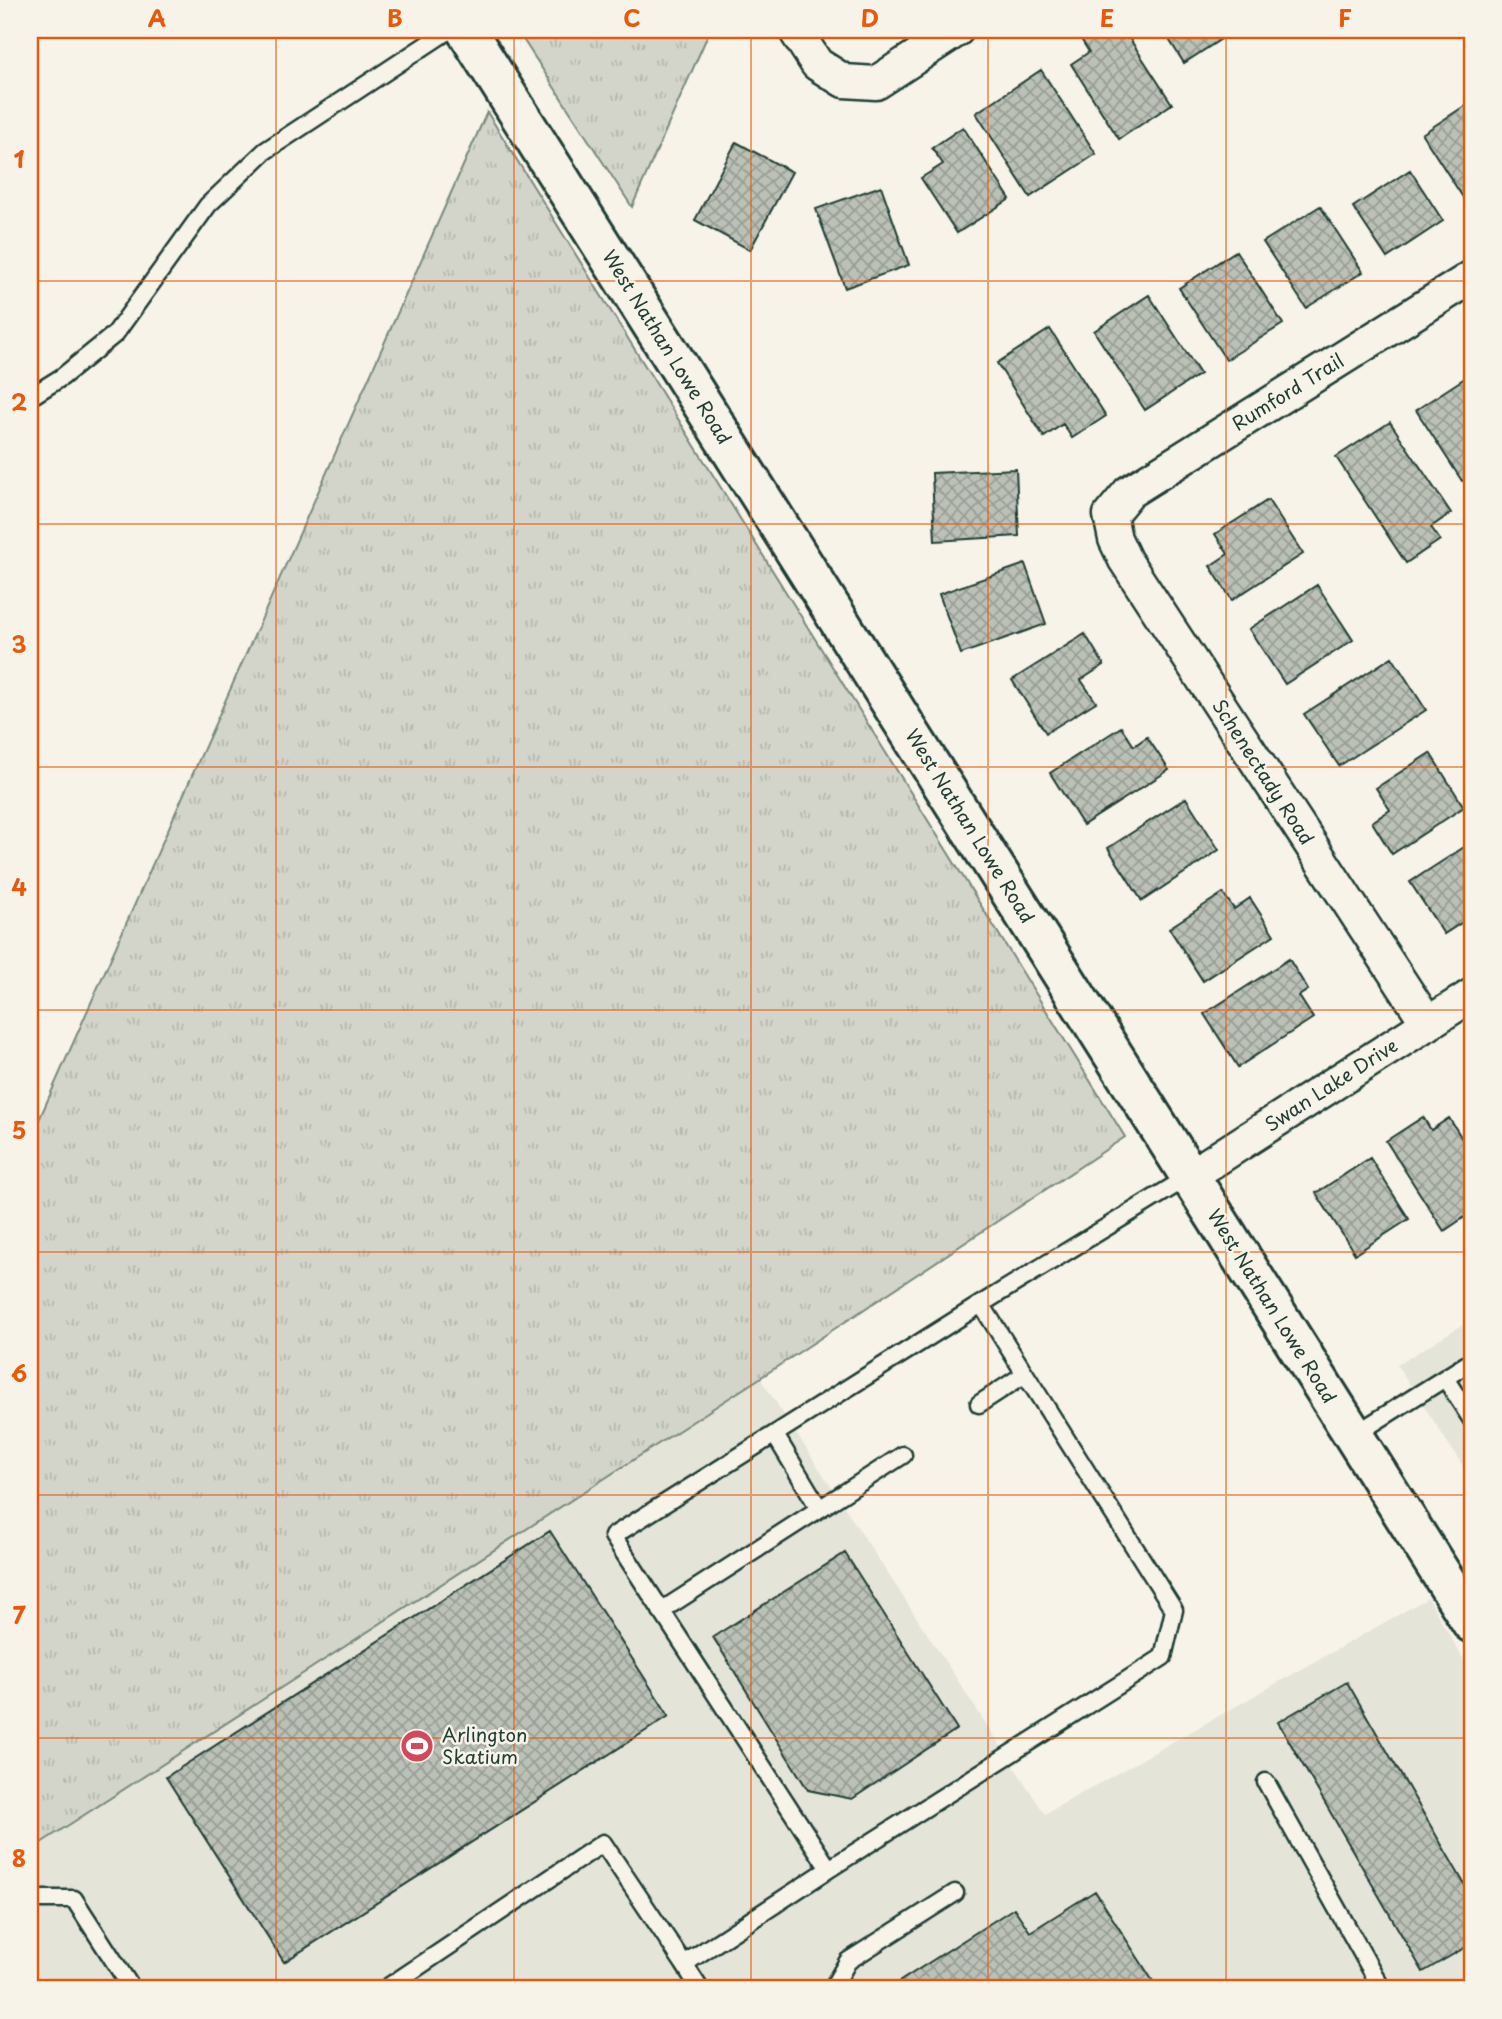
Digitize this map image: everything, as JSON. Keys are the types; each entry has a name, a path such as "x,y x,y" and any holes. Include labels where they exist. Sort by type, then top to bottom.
{"street":[{"name":"West Nathan Lowe Road","path":"466,30 1472,1623"},
{"path":"795,30 817,64 844,82 876,83 957,30"},
{"name":"Rumford Trail","path":"1110,515 1129,492 1472,277"},
{"name":"Schenectady Road","path":"1110,515 1115,539 1125,560 1428,1024"},
{"name":"Swan Lake Drive","path":"1190,1176 1472,995"}],"lane":[{"path":"30,397 62,377 115,334 208,205 265,151 449,30"},
{"path":"829,1869 613,1536 1190,1176"},
{"path":"684,1964 1163,1657 1174,1610 981,1304"},
{"path":"1354,1435 1472,1360"},
{"path":"979,1404 1025,1374"},
{"path":"1445,1378 1472,1420"},
{"path":"775,1435 819,1508"},
{"path":"661,1611 903,1455"},
{"path":"1266,1782 1382,1989"},
{"path":"385,1989 603,1843 699,1989"},
{"path":"832,1989 848,1961 955,1894"},
{"path":"30,1899 74,1899 132,1989"},
{"path":"1464,1989 1472,1984"}],"shaded area":[{"path":"1472,1319 1472,1480 1397,1365"},
{"path":"760,1378 1045,1814 1428,1598 1472,1674 1472,1989 30,1989 30,1848"}],"green space":[{"path":"517,30 710,30 632,207"},
{"path":"487,112 1125,1137 760,1378 30,1850 30,1140"}],"building":[{"path":"1095,30 1124,30 1172,104 1119,139 1071,64 1089,52 1081,39"},
{"path":"1163,30 1235,30 1184,63"},
{"path":"1041,70 1096,154 1030,197 976,113"},
{"path":"1472,101 1472,202 1468,205 1422,134"},
{"path":"963,127 1010,199 957,233 921,178 943,164 932,148"},
{"path":"736,142 792,172 750,250 695,220"},
{"path":"1410,170 1443,221 1387,258 1353,207"},
{"path":"881,186 909,265 845,288 816,209"},
{"path":"1320,206 1363,272 1306,308 1263,242"},
{"path":"1236,251 1283,324 1226,360 1179,288"},
{"path":"1149,295 1200,374 1145,410 1094,331"},
{"path":"1050,329 1106,416 1072,438 1063,424 1044,437 997,363"},
{"path":"1471,374 1472,475 1462,481 1416,410"},
{"path":"1390,422 1451,513 1431,527 1440,540 1406,563 1336,457"},
{"path":"1016,469 1019,536 935,541 932,473"},
{"path":"1268,500 1303,554 1232,600 1210,566 1228,554 1215,534"},
{"path":"1025,564 1046,624 961,654 939,594"},
{"path":"1317,585 1353,640 1285,684 1249,629"},
{"path":"1085,634 1104,665 1081,680 1096,702 1046,733 1012,680"},
{"path":"1392,657 1426,710 1339,766 1304,714"},
{"path":"1121,727 1134,746 1147,737 1169,770 1083,825 1050,773"},
{"path":"1430,753 1464,807 1392,854 1372,822 1390,810 1376,788"},
{"path":"1186,798 1219,850 1142,901 1108,848"},
{"path":"1472,842 1472,916 1444,934 1410,882"},
{"path":"1223,893 1234,909 1250,898 1274,935 1203,981 1169,928"},
{"path":"1289,959 1308,990 1299,996 1313,1018 1238,1067 1204,1014"},
{"path":"1423,1117 1431,1130 1449,1118 1472,1154 1472,1212 1444,1231 1386,1141"},
{"path":"1370,1158 1409,1219 1355,1254 1316,1193"},
{"name":"Arlington Skatium","path":"550,1531 669,1716 284,1962 166,1777"},
{"path":"845,1553 957,1729 852,1799 808,1790 713,1637"},
{"path":"1347,1682 1472,1897 1472,1957 1466,1947 1423,1972 1278,1722"},
{"path":"1095,1891 1158,1989 888,1989 1014,1908 1030,1932"}],"place":[{"name":"Arlington Skatium","path":"417,1746"}]}
